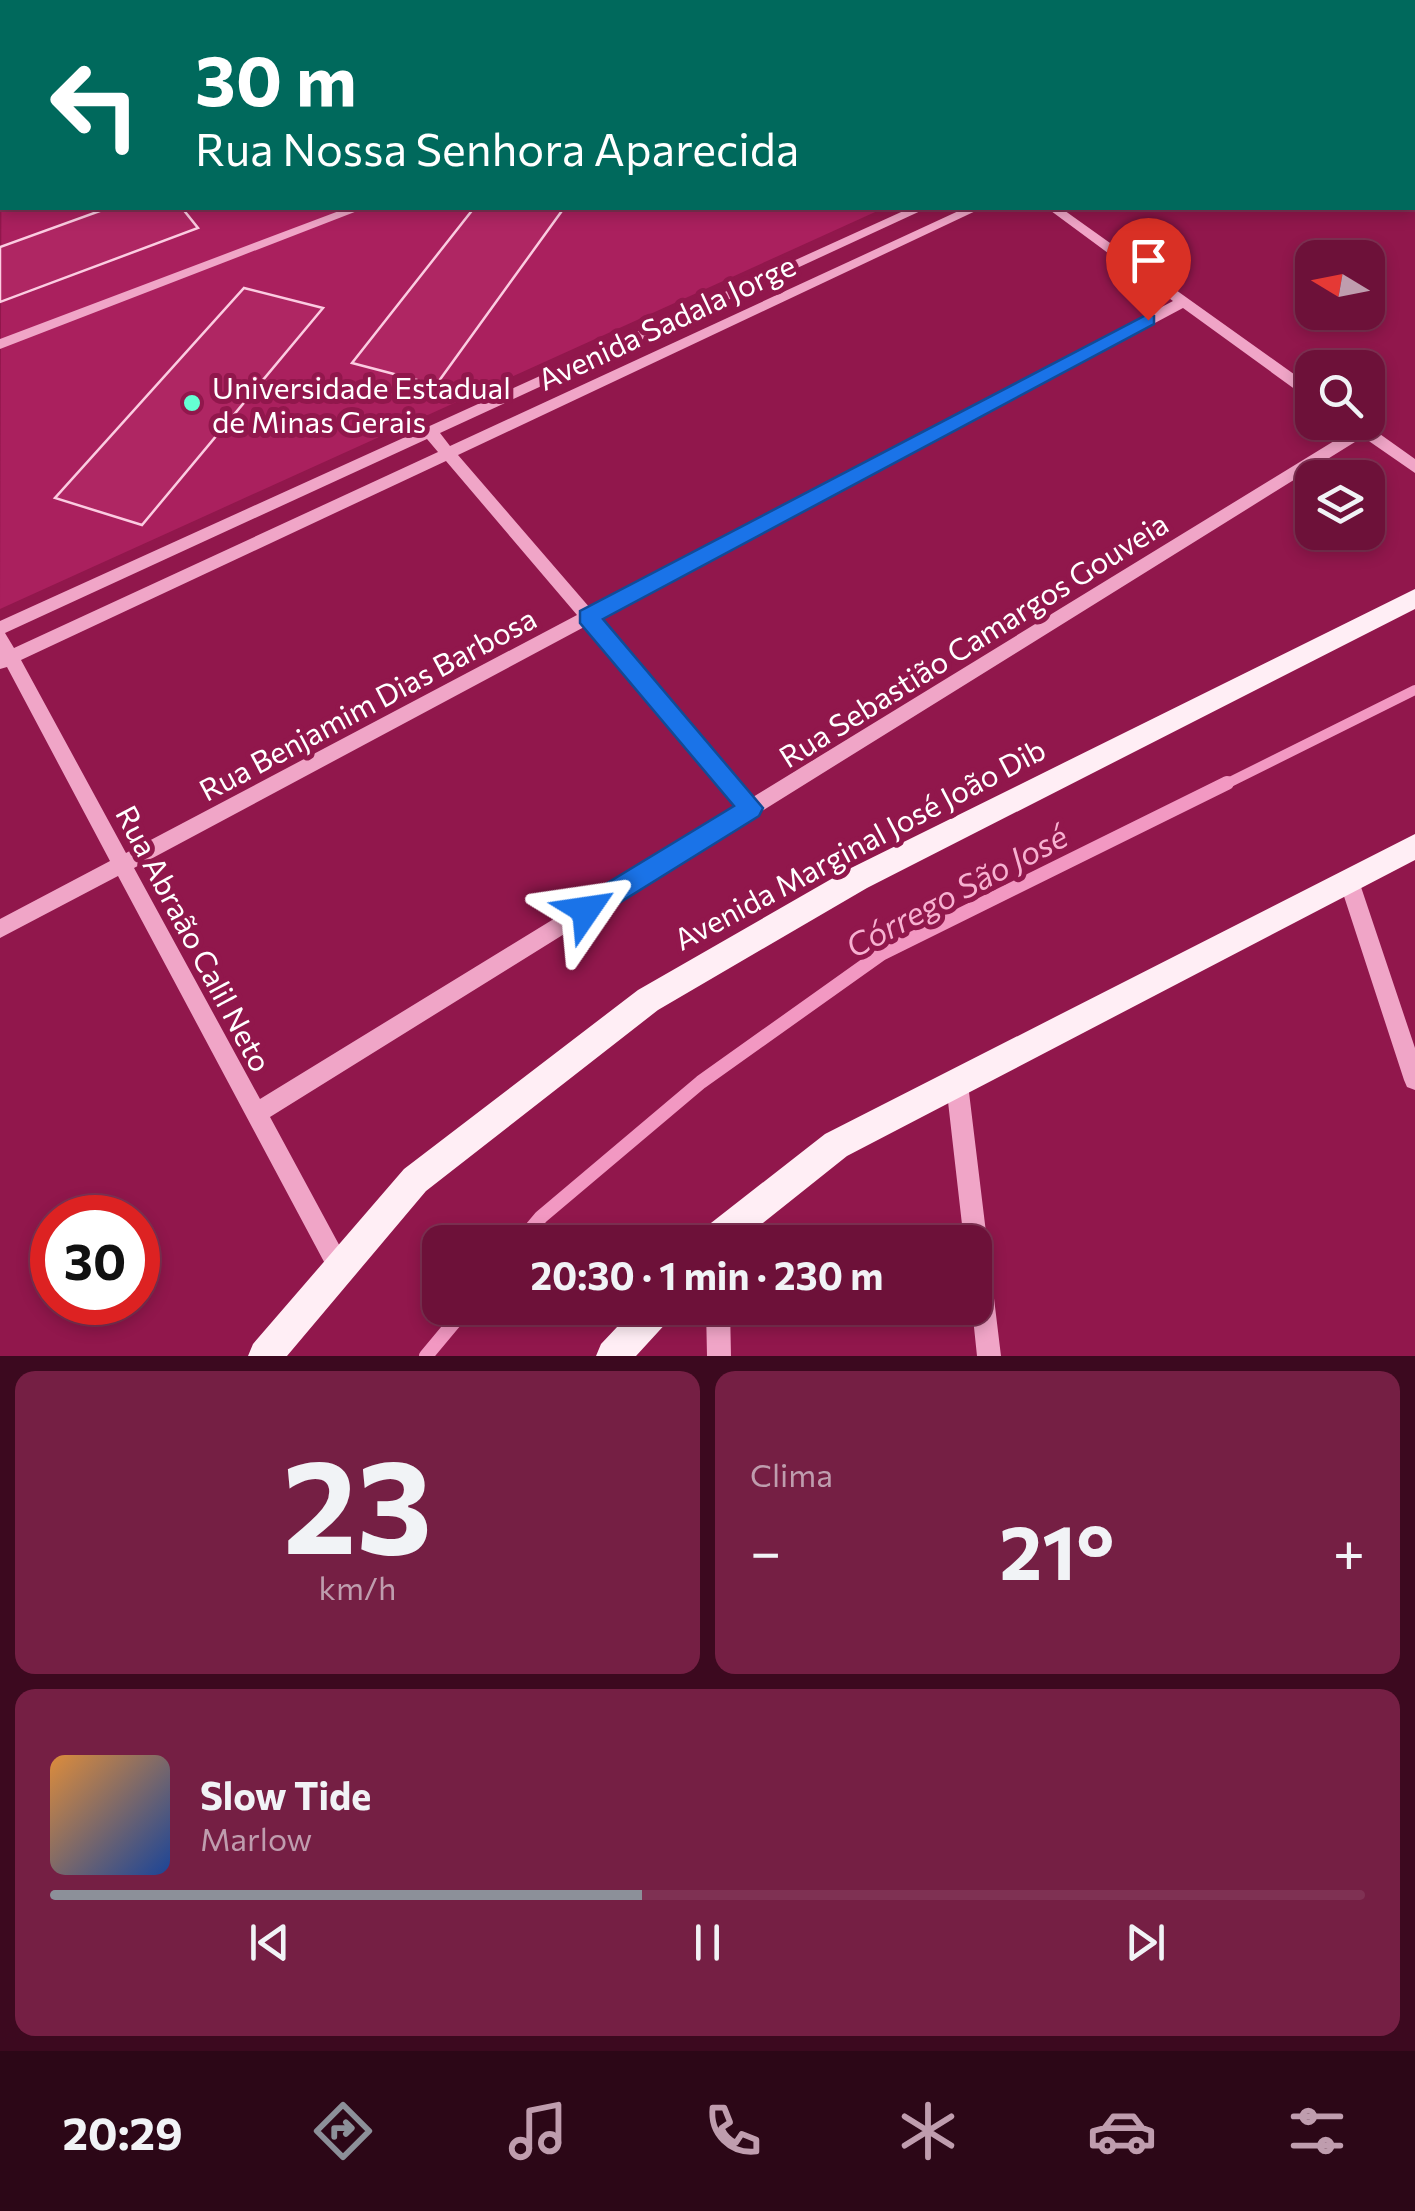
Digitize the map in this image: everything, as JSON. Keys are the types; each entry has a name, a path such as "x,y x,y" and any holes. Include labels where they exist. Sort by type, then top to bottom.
{"main road":[{"name":"Avenida Marginal José João Dib","path":"265,1356 338,1265 415,1180 648,1000 857,879 1415,598"},
{"path":"737,1225 836,1145 1415,846"},
{"path":"613,1356 641,1325"}],"street":[{"path":"0,344 353,210"},
{"name":"Avenida Sadala Jorge","path":"0,628 916,210"},
{"name":"Avenida Sadala Jorge","path":"5,660 971,210"},
{"path":"1056,210 1295,382"},
{"name":"Rua Benjamim Dias Barbosa","path":"0,929 1183,302"},
{"path":"430,432 751,808"},
{"name":"Rua Sebastião Camargos Gouveia","path":"255,1114 1336,440"},
{"path":"1377,440 1415,468"},
{"name":"Rua Abraão Calil Neto","path":"0,638 5,660 121,864 338,1265"},
{"path":"1349,881 1415,1080"},
{"path":"957,1084 989,1356"},
{"path":"718,1325 719,1356"}],"shaded area":[{"path":"1,210 880,210 0,609"}],"building":[{"path":"102,210 184,210 198,228 0,302 0,247"},
{"name":"Universidade Estadual de Minas Gerais","path":"472,210 563,210 436,385 352,363"},
{"name":"Universidade Estadual de Minas Gerais","path":"244,288 323,308 142,525 55,498"}],"waterway":[{"name":"Córrego São José","path":"1222,786 1415,690"},
{"name":"Córrego São José","path":"534,1225 701,1082 881,954 1227,783"},
{"name":"Córrego São José","path":"426,1356 452,1325"}],"place":[{"name":"Universidade Estadual de Minas Gerais","path":"192,403"}],"route":[{"path":"586,910 751,808 588,617 1148,320"}]}
